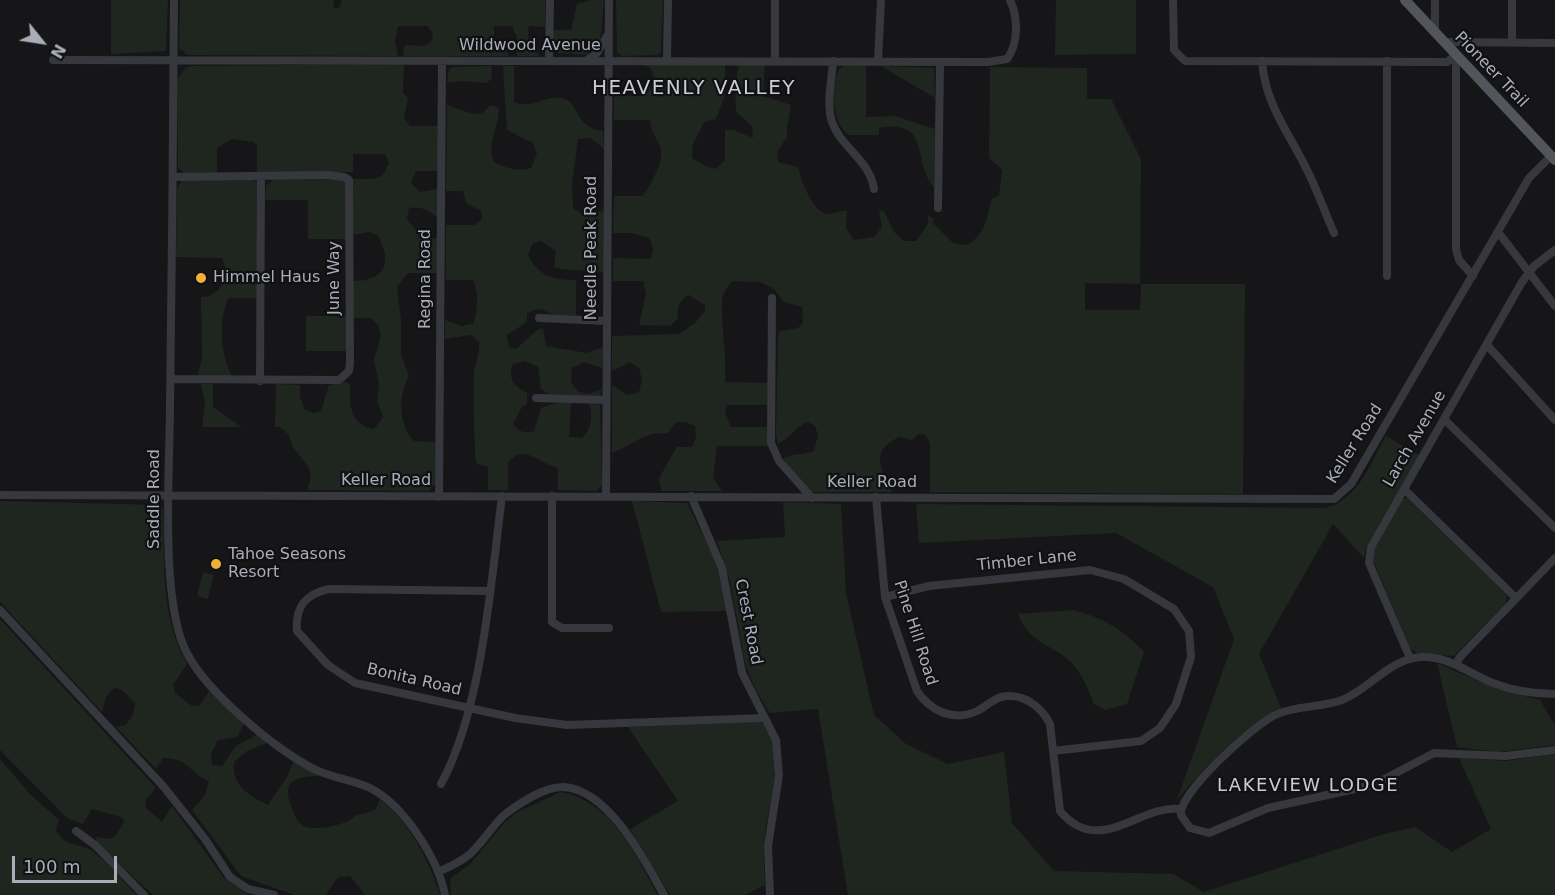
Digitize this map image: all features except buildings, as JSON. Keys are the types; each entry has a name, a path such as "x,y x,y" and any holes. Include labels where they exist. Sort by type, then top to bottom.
{"main road":[{"name":"Pioneer Trail","path":"1405,0 1553,158"}],"street":[{"name":"Saddle Road","path":"174,0 170,496 174,615 187,655 200,673 255,727 306,765 371,788 393,804 411,825 438,872 445,895"},
{"path":"549,61 550,0"},
{"name":"Needle Peak Road","path":"606,496 609,0"},
{"path":"668,0 668,60"},
{"path":"775,0 775,59"},
{"path":"878,61 881,0"},
{"name":"Wildwood Avenue","path":"53,60 775,59 988,62 1007,58 1014,45 1016,13 1010,0"},
{"path":"1173,0 1174,50 1179,58 1194,62 1447,62 1456,55"},
{"path":"1435,33 1436,0"},
{"path":"1512,0 1512,42"},
{"path":"586,61 597,53 609,33"},
{"path":"1444,42 1555,43"},
{"path":"1456,55 1456,249 1459,260 1473,276"},
{"name":"Regina Road","path":"439,496 442,61"},
{"path":"833,61 831,118 837,131 866,166 874,189"},
{"path":"1387,276 1388,61"},
{"path":"938,208 939,62"},
{"path":"1262,62 1264,84 1269,99 1308,172 1334,232"},
{"name":"Keller Road","path":"0,495 1334,499 1351,484 1534,172 1553,158"},
{"path":"260,381 261,176"},
{"name":"June Way","path":"171,379 339,380 349,371 350,362 349,180 344,177 327,176 173,177"},
{"path":"1498,232 1555,306"},
{"name":"Larch Avenue","path":"1410,658 1373,573 1369,555 1371,547 1529,272 1555,250"},
{"path":"772,298 771,443 779,461 812,498"},
{"path":"539,318 607,321"},
{"path":"1486,345 1555,420"},
{"path":"536,398 606,400"},
{"path":"1444,419 1555,528"},
{"path":"1404,489 1516,598"},
{"path":"441,784 454,758 469,708 502,496"},
{"path":"552,496 552,622 562,628 609,628"},
{"name":"Crest Road","path":"691,496 722,568 742,673 776,740 779,775 768,846 770,895"},
{"name":"Pine Hill Road","path":"876,497 885,597 916,692 924,703 938,712 961,715 975,712 1000,698 1024,699 1045,714 1050,724 1056,797 1060,811 1079,827 1093,830 1109,828 1168,808 1180,809"},
{"path":"1456,664 1460,657 1555,558"},
{"name":"Timber Lane","path":"885,597 929,586 1090,570 1124,579 1174,609 1189,631 1191,657 1176,704 1160,729 1141,741 1053,751"},
{"name":"Bonita Road","path":"489,591 329,589 307,596 299,607 296,619 297,631 304,642 343,676 371,687 515,718 567,724 765,718"},
{"path":"0,610 163,786 205,839 230,877 248,889 274,895"},
{"path":"1555,694 1520,692 1494,684 1456,664 1435,657 1410,658 1342,700 1275,715 1250,734 1199,782 1180,809 1181,815 1190,828 1209,833 1248,815 1286,802 1373,785 1434,753 1518,756 1555,750"},
{"path":"438,872 470,855 492,827 519,805 556,787 567,787 581,792 609,813 640,852 664,895"},
{"path":"76,831 95,845 144,895"}],"shaded area":[{"path":"111,0 168,0 166,51 111,54"},
{"path":"180,0 333,0 334,8 339,8 342,0 545,0 545,27 529,26 530,42 540,56 517,56 517,38 512,26 494,26 494,39 503,45 509,56 404,56 403,48 407,45 422,46 431,42 433,34 428,26 398,26 395,41 398,56 187,55 179,48"},
{"path":"604,0 600,41 586,55 558,53 553,46 553,30 571,30 577,4"},
{"path":"616,0 663,0 661,52 657,55 622,56 617,52"},
{"path":"1056,0 1136,0 1136,54 1055,55"},
{"path":"404,64 403,92 408,98 404,118 410,126 438,126 438,171 416,171 411,183 420,192 438,189 438,219 421,208 409,208 407,218 422,233 434,239 437,237 437,273 408,273 397,287 401,320 401,354 409,376 403,392 402,418 414,441 435,442 435,484 428,491 307,490 311,477 309,468 293,447 288,434 280,427 275,427 276,384 300,385 300,397 305,410 314,413 321,411 329,385 346,382 350,385 353,413 360,423 374,429 383,417 377,401 379,384 374,360 381,335 378,325 370,318 353,318 353,281 373,278 379,274 383,269 385,254 378,236 369,232 353,235 353,179 373,179 383,175 389,163 385,154 353,154 353,172 257,173 257,146 253,142 232,139 217,148 217,173 184,173 178,168 177,79 186,68 192,66"},
{"path":"644,65 725,65 725,95 716,119 704,122 693,144 692,158 705,166 716,169 725,160 725,130 734,130 753,138 752,126 736,112 735,82 739,65 765,65 763,96 791,105 787,137 777,152 778,162 798,167 808,195 817,208 828,214 847,211 846,228 854,240 874,237 882,227 879,211 884,211 894,232 904,241 916,241 928,224 928,216 933,218 933,223 953,243 967,245 982,230 992,199 999,195 1002,170 989,158 990,67 1087,68 1087,99 1111,99 1141,159 1140,284 1085,283 1085,310 1140,310 1141,284 1245,284 1243,494 930,492 930,443 925,435 919,434 912,440 899,437 890,442 881,454 881,468 892,492 810,492 786,465 784,458 814,451 818,435 815,426 808,422 803,424 778,444 776,435 778,336 780,331 798,328 803,323 802,307 784,302 773,288 760,282 733,281 723,295 722,301 725,382 769,383 768,405 727,405 725,413 731,427 767,427 768,446 717,446 713,478 722,491 661,491 659,478 677,447 692,447 696,438 695,426 685,422 676,422 668,433 644,437 612,453 612,385 627,395 639,392 642,380 639,368 630,362 612,371 612,336 679,334 696,322 705,311 705,305 689,295 681,301 678,307 678,318 670,326 639,325 646,294 643,281 613,281 613,258 651,259 653,248 649,238 632,233 613,233 614,196 643,196 661,159 660,147 650,120 614,120 614,96 643,96 651,86 653,76 651,68"},
{"path":"491,66 492,78 487,83 462,81 447,83 449,69 453,67"},
{"path":"503,66 514,66 514,102 527,104 552,98 565,99 570,102 587,125 603,131 604,149 591,138 578,139 572,185 573,208 582,214 604,211 604,272 554,267 556,251 541,241 533,243 528,255 537,268 554,278 576,280 576,315 555,315 535,310 527,314 527,322 507,335 509,347 516,349 537,330 543,328 546,346 587,353 603,347 602,368 584,362 572,368 571,382 578,392 589,394 602,389 600,396 550,395 541,389 538,367 525,361 513,364 511,374 515,384 527,393 527,404 522,407 513,424 522,432 534,431 541,408 555,403 571,403 569,437 582,438 591,422 589,403 600,405 602,485 596,491 558,490 558,469 527,454 516,455 508,462 508,490 488,490 488,467 477,464 475,449 474,381 479,342 471,335 445,339 445,320 462,326 473,324 477,302 473,280 446,280 446,225 474,225 482,219 481,211 466,203 463,191 446,191 447,105 477,114 482,114 490,105 499,108 491,148 494,162 521,170 531,168 537,154 533,143 507,130"},
{"path":"844,66 866,66 866,117 895,116 935,129 934,187 927,177 914,136 907,130 896,127 879,128 879,135 848,135 842,128 834,104 834,95 836,77 839,69"},
{"path":"881,66 934,68 935,98"},
{"path":"252,179 259,183 257,298 229,298 225,307 222,328 223,349 233,378 197,377 202,359 201,297 208,296 219,289 225,271 222,258 176,257 177,188 182,180"},
{"path":"274,179 343,180 346,183 347,239 308,239 308,200 265,200 266,186"},
{"path":"306,316 346,316 346,351 306,351"},
{"path":"201,384 213,384 213,407 242,427 202,427 205,404"},
{"path":"1386,436 1419,455 1367,545 1364,558 1333,524 1259,654 1281,708 1254,724 1240,736 1211,762 1177,800 1234,639 1213,587 1116,533 919,543 916,504 1325,508 1336,504 1355,489"},
{"path":"1407,498 1507,595 1506,603 1454,656 1417,653 1410,648 1373,560 1375,547 1402,499"},
{"path":"0,501 161,505 168,609 178,646 187,664 173,685 175,693 192,706 200,705 209,691 244,724 237,737 218,740 211,754 212,765 222,766 236,746 258,734 269,742 247,751 234,762 235,777 238,783 248,794 268,805 287,777 294,761 319,776 295,780 288,788 290,802 298,822 309,827 336,825 370,812 375,810 380,799 400,818 417,842 440,895 365,895 350,876 338,877 326,895 294,895 241,876 192,810 205,795 209,781 185,764 172,759 163,758 156,769 116,727 126,725 133,714 135,703 122,690 114,688 106,697 102,712 0,602"},
{"path":"632,501 687,503 718,565 728,611 661,612"},
{"path":"783,502 841,504 846,593 874,715 906,744 948,764 1004,752 1012,823 1054,871 1173,874 1204,892 1384,834 1415,827 1452,852 1491,829 1459,758 1505,761 1555,754 1555,895 848,895 818,709 770,713 755,689 745,663 730,581 717,541 785,537"},
{"path":"203,572 214,575 208,599 197,596"},
{"path":"1073,610 1094,616 1112,625 1144,652 1127,704 1105,710 1094,704 1083,679 1071,662 1032,636 1018,614"},
{"path":"0,619 156,788 145,801 146,808 162,822 172,806 224,878 249,895 153,895 97,843 96,837 108,839 115,837 125,820 92,809 83,824 67,818 0,750"},
{"path":"1437,663 1497,689 1540,700 1555,725 1555,745 1497,752 1457,747"},
{"path":"759,722 768,730 773,742 775,757 773,791 764,840 765,885 745,895 670,895 630,829 678,801 628,727"},
{"path":"0,759 31,795 59,820 56,830 64,840 92,851 137,895 0,895"},
{"path":"560,792 578,797 607,817 630,847 658,895 451,895 450,879 471,863 505,822 516,813"}],"place":[{"name":"Himmel Haus","path":"201,278"},
{"name":"Tahoe Seasons Resort","path":"216,564"}],"district":[{"name":"HEAVENLY VALLEY","path":"694,89"},
{"name":"LAKEVIEW LODGE","path":"1308,786"}]}
